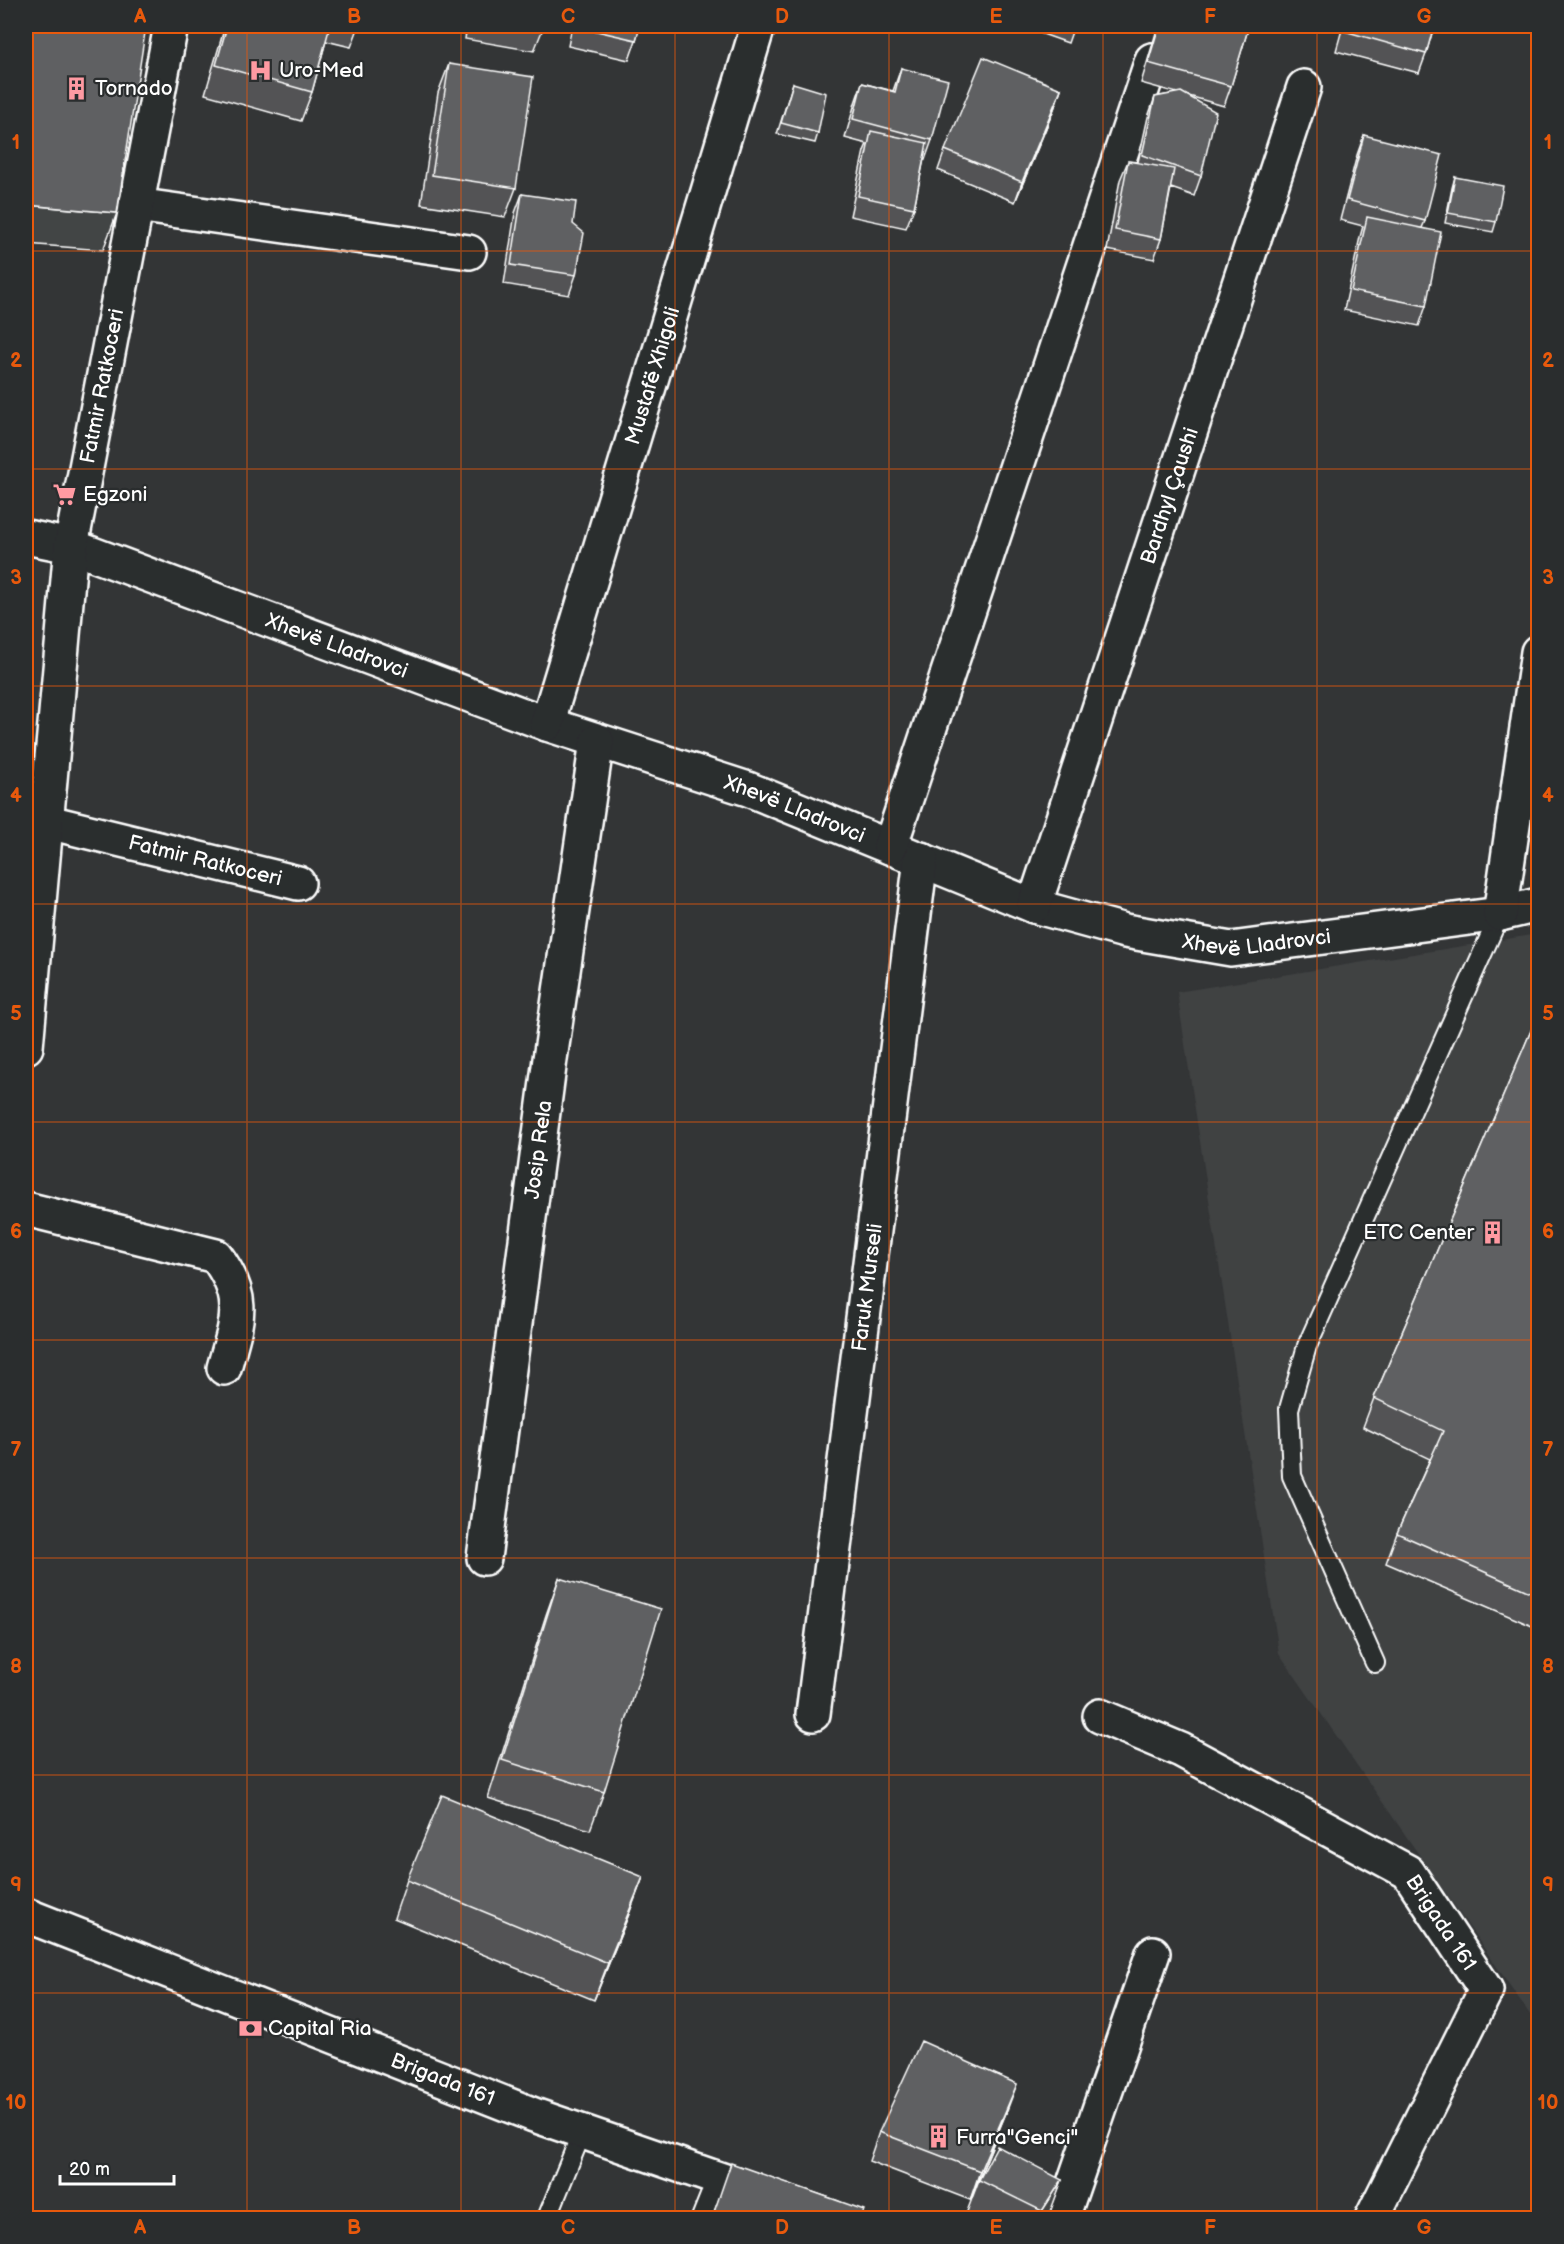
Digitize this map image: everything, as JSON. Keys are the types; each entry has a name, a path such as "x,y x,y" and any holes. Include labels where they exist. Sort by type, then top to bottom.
{"street":[{"name":"Fatmir Ratkoceri","path":"26,1047 44,821 70,546 171,26"},
{"name":"Mustafë Xhigoli","path":"547,724 758,26"},
{"path":"890,847 1152,60"},
{"name":"Bardhyl Çaushi","path":"1034,906 1304,87"},
{"path":"136,205 469,252"},
{"name":"Xhevë Lladrovci","path":"26,537 70,546 547,724 748,789 1034,906 1125,931 1231,949 1500,914 1539,905"},
{"path":"1500,914 1539,652"},
{"name":"Josip Rela","path":"484,1558 549,1071 597,741"},
{"name":"Fatmir Ratkoceri","path":"44,821 298,883"},
{"name":"Faruk Murseli","path":"813,1714 921,859"},
{"path":"26,1209 216,1256 229,1273 238,1297 235,1329 224,1368"},
{"name":"Brigada 161","path":"1100,1716 1181,1750 1407,1872 1486,1990 1372,2218"},
{"name":"Brigada 161","path":"26,1915 582,2132 832,2218"},
{"path":"1062,2218 1153,1953"}],"lane":[{"path":"1376,1662 1292,1476 1290,1409 1307,1346 1500,914"},
{"path":"547,2218 582,2132"},
{"path":"701,2218 717,2178"}],"shaded area":[{"path":"1538,934 1538,2026 1279,1653 1177,992"}],"building":[{"name":"Tornado","path":"26,26 146,26 117,213 26,205"},
{"path":"227,26 330,26 312,92 216,65"},
{"path":"575,26 640,26 636,40"},
{"path":"1159,26 1249,26 1231,86 1148,63"},
{"path":"1345,26 1434,26 1426,54 1344,31"},
{"path":"983,57 1061,89 1022,182 945,150"},
{"path":"449,64 533,77 516,188 432,175"},
{"path":"901,68 948,80 932,140 853,119 862,83 895,92"},
{"path":"793,83 826,93 818,133 781,123"},
{"path":"1181,92 1216,112 1201,176 1142,155 1155,97"},
{"path":"871,131 927,143 914,208 858,196"},
{"path":"1364,135 1442,155 1425,221 1347,200"},
{"path":"1128,161 1174,169 1161,239 1115,230"},
{"path":"1455,177 1503,186 1496,222 1448,213"},
{"path":"522,194 576,202 573,224 584,233 576,275 511,265"},
{"path":"1367,217 1441,232 1426,306 1351,291"},
{"name":"ETC Center","path":"1539,1012 1539,1596 1397,1533 1443,1431 1374,1398"},
{"path":"559,1578 661,1609 604,1792 502,1760"},
{"path":"442,1795 643,1877 608,1963 407,1880"},
{"name":"Furra\"Genci\"","path":"921,2041 1017,2084 980,2171 879,2132"},
{"path":"997,2146 1062,2180 1042,2211 979,2180"},
{"path":"731,2163 864,2210 861,2218 712,2218"}],"place":[{"name":"Uro-Med","path":"261,70"},
{"name":"Tornado","path":"77,88"},
{"name":"Egzoni","path":"65,494"},
{"name":"ETC Center","path":"1492,1232"},
{"name":"Capital Ria","path":"250,2028"},
{"name":"Furra\"Genci\"","path":"938,2137"}]}
